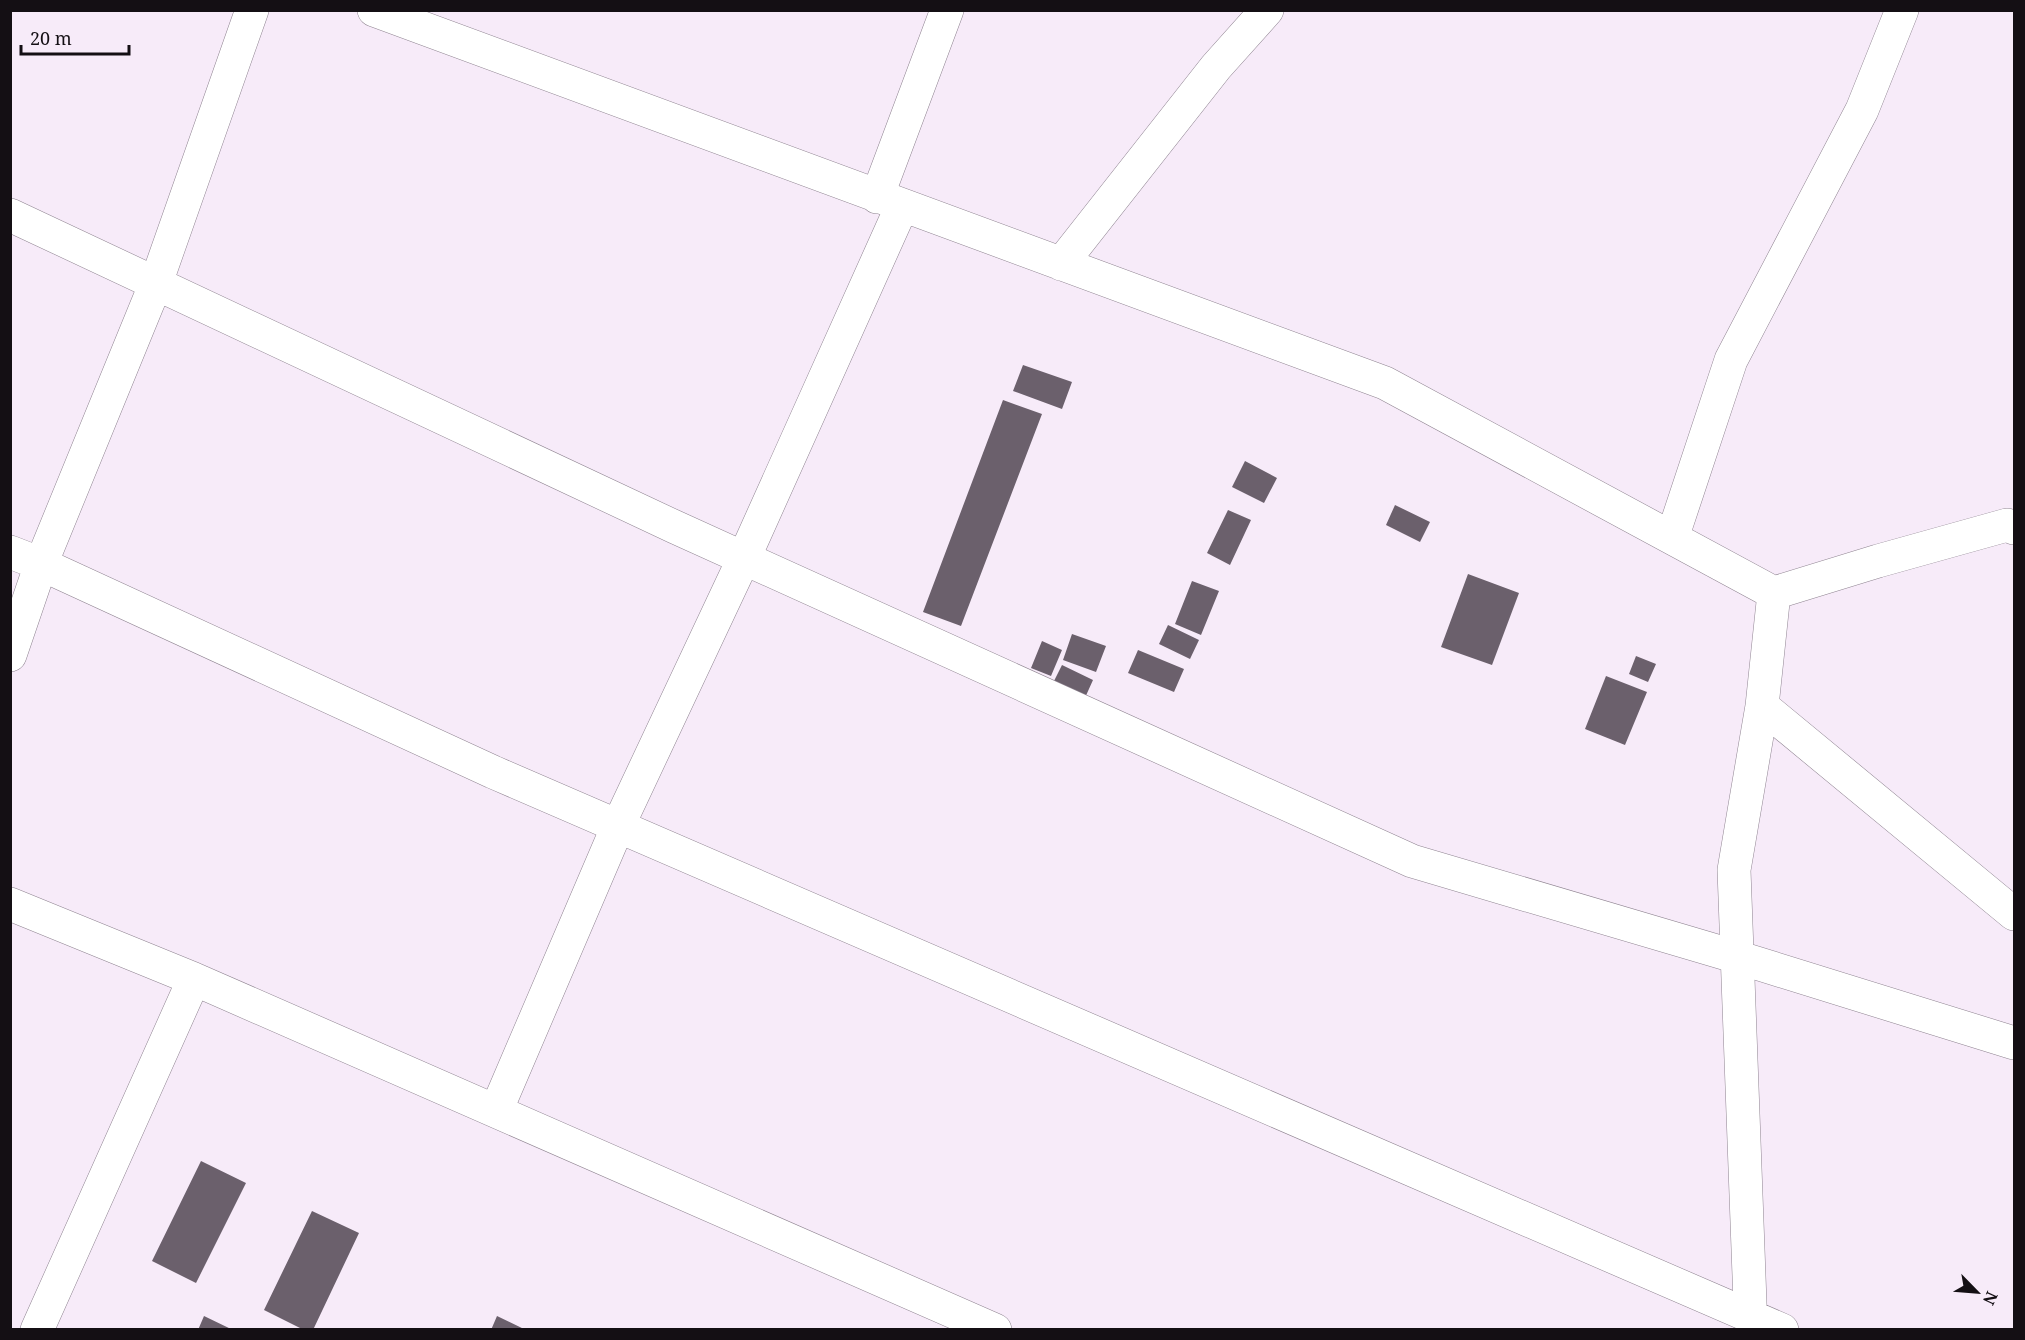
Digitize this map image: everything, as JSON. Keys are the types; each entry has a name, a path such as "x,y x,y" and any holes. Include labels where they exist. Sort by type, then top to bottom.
{"street":[{"path":"10,655 41,564 156,283 252,10"},
{"path":"374,10 1385,383 1774,593 2007,525 2014,528"},
{"path":"496,1111 618,826 744,558 889,201 947,10"},
{"path":"1061,264 1216,67 1268,10"},
{"path":"1672,538 1731,360 1862,110 1902,10"},
{"path":"10,215 744,558 1412,861 1737,957 2014,1043"},
{"path":"10,552 41,564 493,772 1751,1323 1782,1329"},
{"path":"1751,1323 1734,870 1762,706 1774,593"},
{"path":"1762,706 2014,914"},
{"path":"10,904 194,979 995,1329"},
{"path":"10,1320 34,1329 194,979"}],"building":[{"path":"1023,365 1072,382 1062,409 1013,391"},
{"path":"1003,400 1042,414 961,626 923,612"},
{"path":"1245,461 1277,478 1264,503 1232,487"},
{"path":"1395,505 1430,522 1420,542 1386,525"},
{"path":"1228,510 1251,520 1230,565 1207,553"},
{"path":"1468,574 1519,593 1492,665 1441,647"},
{"path":"1192,581 1219,591 1201,635 1175,624"},
{"path":"1168,625 1199,640 1190,659 1159,644"},
{"path":"1072,634 1106,646 1096,672 1063,660"},
{"path":"1042,641 1062,650 1051,676 1031,668"},
{"path":"1138,650 1184,669 1174,692 1128,673"},
{"path":"1636,656 1656,664 1648,682 1629,674"},
{"path":"1062,665 1093,680 1084,700 1052,685"},
{"path":"1606,676 1647,692 1625,745 1585,729"},
{"path":"201,1161 246,1183 196,1283 152,1261"},
{"path":"312,1211 359,1233 313,1330 304,1330 264,1310"},
{"path":"204,1316 233,1330 198,1330"},
{"path":"497,1316 526,1330 491,1330"}]}
